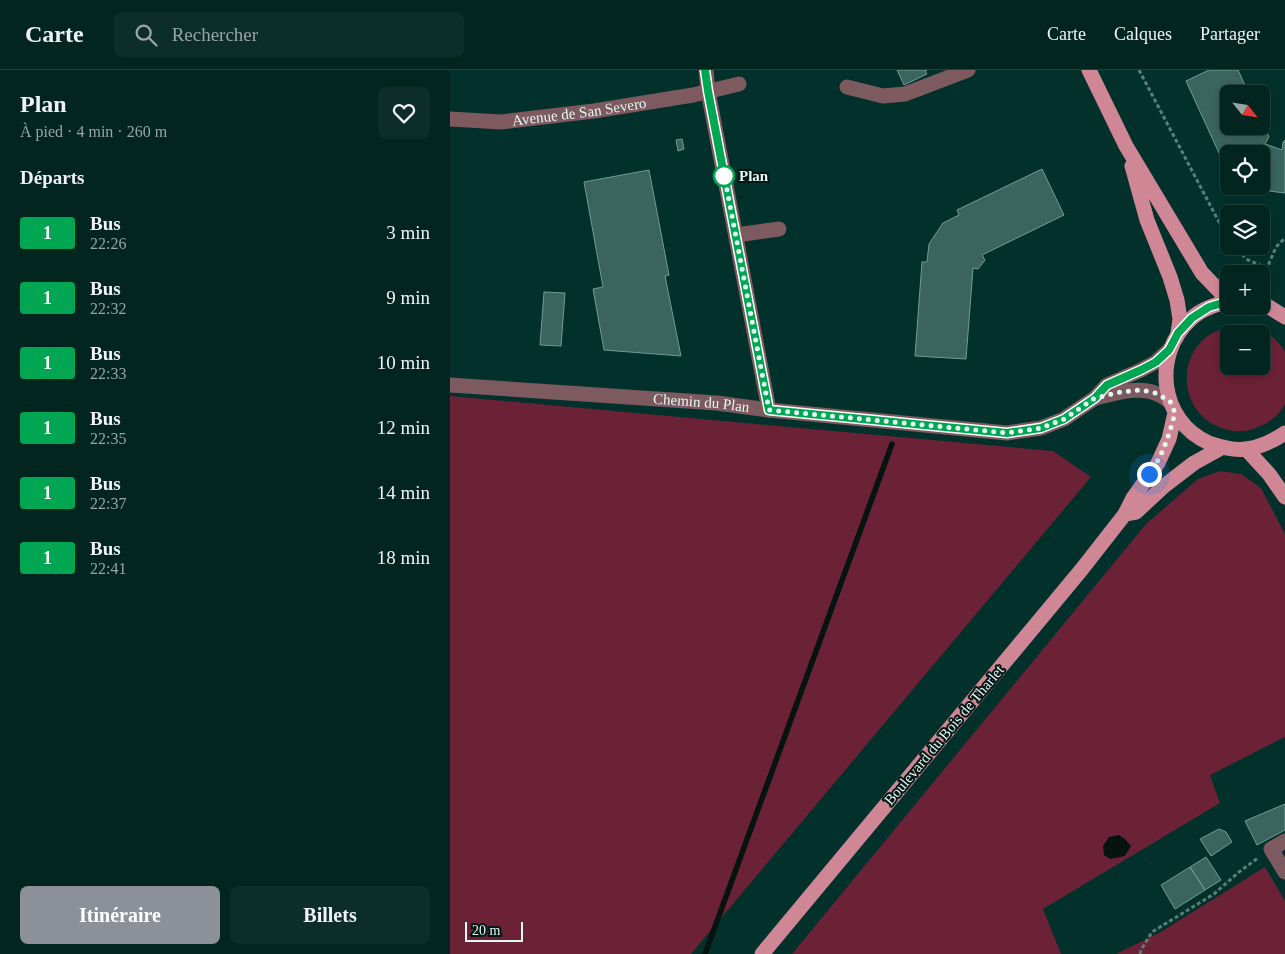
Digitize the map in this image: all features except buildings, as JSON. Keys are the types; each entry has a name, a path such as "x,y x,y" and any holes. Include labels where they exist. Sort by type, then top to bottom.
{"main road":[{"path":"1090,70 1126,146 1202,273 1220,292"},
{"path":"1126,146 1148,220 1177,300 1180,319 1178,333"},
{"path":"1220,304 1209,307 1192,318 1178,333 1169,350 1165,378 1172,407 1183,424 1192,433 1204,441 1231,449 1246,449 1266,444 1285,433"},
{"path":"1270,307 1282,312"},
{"name":"Boulevard du Bois de Tharlet","path":"762,954 1076,577 1125,514 1132,498 1158,463 1168,439 1172,407"},
{"name":"Boulevard du Bois de Tharlet","path":"1125,514 1136,512 1164,486 1194,463 1223,447"},
{"path":"1246,449 1269,474 1285,497"}],"street":[{"path":"706,70 708,91 769,410"},
{"path":"847,87 883,96 905,94 968,70"},
{"name":"Avenue de San Severo","path":"450,119 500,122 594,111 739,84"},
{"path":"736,235 779,229"},
{"name":"Chemin du Plan","path":"450,385 717,403 769,410 1007,433 1041,428 1064,419 1095,398 1107,385 1156,362 1169,350"},
{"name":"Chemin du Plan","path":"1095,398 1141,390 1155,393 1172,407"},
{"path":"1285,841 1271,849 1285,872"}],"path":[{"path":"1140,70 1220,224"},
{"path":"1268,265 1276,247 1285,238"},
{"path":"1242,255 1248,260 1260,265"},
{"path":"1140,954 1152,932 1214,894 1239,872 1271,849"}],"shaded area":[{"path":"1220,329 1220,375 1270,375 1270,335 1283,348 1285,352 1285,404 1280,412 1269,422 1251,430 1233,431 1219,427 1207,420 1198,411 1191,400 1187,387 1189,361 1195,349 1212,333"},
{"path":"450,396 1053,451 1091,477 691,954 450,954"},
{"path":"1220,471 1241,474 1261,488 1285,534 1285,737 1210,775 1220,803 1043,909 1061,954 792,954 1146,524 1198,479"},
{"path":"1119,835 1131,846 1125,856 1110,859 1104,855 1103,846 1109,837"},
{"path":"1265,867 1285,901 1285,954 1116,954 1159,933"}],"waterway":[{"path":"705,954 892,444"}],"bus line":[{"name":"1","path":"705,70 769,410 1007,433 1041,428 1064,419 1095,398 1107,385 1156,362 1169,350 1178,333 1192,318 1209,307 1220,304"}],"place":[{"name":"Plan","path":"724,176"}],"route":[{"path":"724,176 724,174 769,410 1007,433 1041,428 1064,419 1095,398 1141,390 1155,393 1170,401 1175,413 1168,439 1158,463 1149,474"}]}
